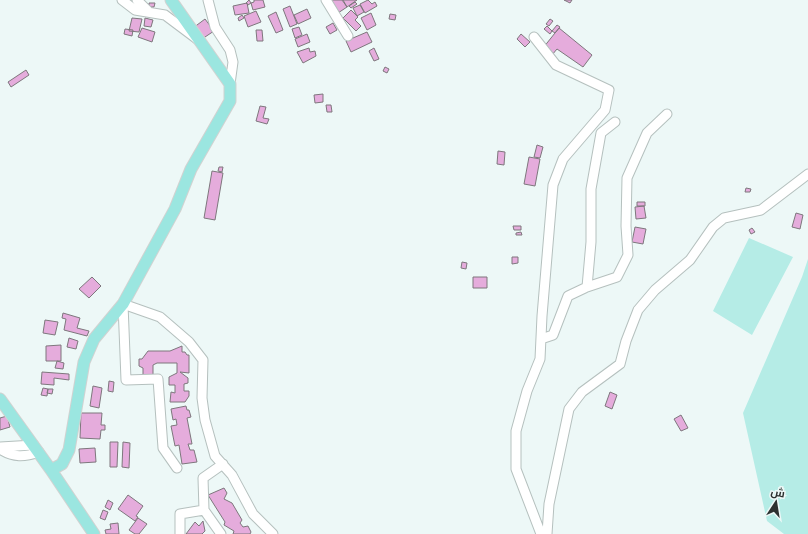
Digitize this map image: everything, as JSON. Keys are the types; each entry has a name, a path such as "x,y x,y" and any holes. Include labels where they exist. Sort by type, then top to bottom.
{"main road":[{"path":"51,470 62,464 69,450 84,362 94,339 123,304 175,209 191,169 230,100 230,84 171,0"},
{"path":"0,399 51,470 94,534"}],"street":[{"path":"122,0 135,10 148,11 164,15 200,41"},
{"path":"137,0 148,11"},
{"path":"208,0 215,27 230,50 233,62 230,84"},
{"path":"326,0 348,36"},
{"path":"534,37 556,65 609,90 605,110 563,159 553,185 540,359 527,391 516,431 516,470 542,534"},
{"path":"541,339 553,335 568,296 586,287 617,277 628,255 626,226 627,178 647,132 667,114"},
{"path":"586,287 591,242 591,189 601,133 615,122"},
{"path":"547,534 549,504 569,409 582,392 620,364 626,342 638,310 655,290 690,260 713,228 724,218 761,210 808,174"},
{"path":"177,468 163,448 158,379 126,380 123,304 160,317 189,342 203,360 202,398 205,420 216,456 232,475 253,514 273,534"},
{"path":"0,448 7,454 25,457 36,449"},
{"path":"221,534 204,510 203,478 223,464"},
{"path":"180,534 180,514 204,510"}],"shaded area":[{"path":"749,238 793,257 752,335 713,311"},
{"path":"808,259 808,534 784,534 767,521 743,413 802,277"}],"building":[{"path":"249,0 251,3 248,5 246,3"},
{"path":"254,0 263,0 265,7 253,10 251,3 254,2"},
{"path":"329,0 342,0 347,7 338,13"},
{"path":"343,0 357,0 347,7"},
{"path":"368,0 372,4 375,2 377,6 365,13 360,4"},
{"path":"564,0 572,0 570,3"},
{"path":"355,2 357,4 351,8 349,6"},
{"path":"149,3 155,3 154,7 149,7"},
{"path":"247,3 249,13 235,15 233,6"},
{"path":"360,5 364,12 357,16 353,8"},
{"path":"290,6 297,24 290,27 283,9"},
{"path":"307,9 311,18 298,24 294,15"},
{"path":"351,10 358,17 355,20 361,26 356,31 343,18"},
{"path":"256,11 261,22 248,27 244,16"},
{"path":"276,12 283,30 276,33 268,16"},
{"path":"371,13 376,25 367,30 361,18"},
{"path":"390,14 396,15 395,20 389,19"},
{"path":"242,15 244,18 239,21 238,18"},
{"path":"132,18 142,19 139,32 129,31"},
{"path":"145,18 153,20 151,27 144,26"},
{"path":"205,19 214,31 202,39 193,28"},
{"path":"550,19 553,21 549,26 546,24"},
{"path":"333,23 337,30 330,34 326,27"},
{"path":"557,25 560,27 555,33 552,31"},
{"path":"547,26 552,31 550,34 544,29"},
{"path":"299,27 302,35 295,38 292,29"},
{"path":"142,28 155,32 152,42 138,37"},
{"path":"559,28 592,55 583,67 557,49 552,55 543,48"},
{"path":"125,29 133,30 132,36 124,34"},
{"path":"256,30 262,30 263,41 257,41"},
{"path":"367,32 372,42 351,52 346,41"},
{"path":"307,34 310,42 298,47 295,39"},
{"path":"521,34 530,42 525,47 517,39"},
{"path":"309,48 310,52 315,51 316,56 303,63 297,52"},
{"path":"374,48 379,59 374,61 369,51"},
{"path":"385,67 389,69 387,73 383,71"},
{"path":"26,70 29,75 11,87 8,82"},
{"path":"323,94 323,102 315,103 314,95"},
{"path":"326,105 331,105 332,112 327,112"},
{"path":"260,106 266,107 263,118 269,119 267,124 256,121"},
{"path":"537,145 543,147 540,158 534,157"},
{"path":"498,151 505,152 504,165 497,164"},
{"path":"529,157 540,159 535,186 524,184"},
{"path":"219,167 223,167 222,172 218,171"},
{"path":"212,171 223,173 215,220 204,218"},
{"path":"746,188 751,189 750,192 745,192"},
{"path":"637,202 645,202 645,206 637,206"},
{"path":"644,206 646,218 636,219 635,207"},
{"path":"796,213 803,215 800,229 792,227"},
{"path":"513,226 521,226 521,230 514,230"},
{"path":"635,227 646,229 643,244 632,242"},
{"path":"752,228 755,232 751,234 749,230"},
{"path":"521,232 522,235 516,235 516,233"},
{"path":"512,257 518,257 518,263 512,264"},
{"path":"462,262 467,263 466,269 461,268"},
{"path":"92,277 101,286 89,298 79,289"},
{"path":"473,277 487,277 487,288 473,288"},
{"path":"63,313 80,318 77,328 89,331 87,336 64,330 66,319 62,318"},
{"path":"45,320 58,322 55,335 43,333"},
{"path":"69,338 78,341 76,349 67,347"},
{"path":"61,345 61,361 46,361 46,346"},
{"path":"182,346 182,352 189,355 189,373 180,372 188,378 188,383 184,384 184,391 189,391 189,396 185,402 170,402 171,392 175,393 175,385 169,385 169,377 177,373 177,363 157,363 153,365 153,376 143,376 143,368 139,366 139,359 142,359 148,351 170,351"},
{"path":"57,361 64,363 63,369 55,368"},
{"path":"42,372 69,374 69,380 54,378 54,385 41,384"},
{"path":"109,381 114,382 113,392 108,391"},
{"path":"93,386 102,388 99,408 90,406"},
{"path":"43,388 48,389 47,396 41,395"},
{"path":"48,389 53,389 52,394 47,393"},
{"path":"610,392 617,395 612,409 605,406"},
{"path":"186,406 191,417 187,418 192,444 188,444 190,450 194,450 197,462 182,464 179,445 175,446 171,426 177,425 176,419 173,420 171,409"},
{"path":"81,413 102,413 101,425 105,425 105,430 101,430 100,439 80,438"},
{"path":"681,415 688,428 681,431 674,419"},
{"path":"7,416 10,427 0,430 0,418"},
{"path":"110,442 118,442 117,467 110,467"},
{"path":"123,442 130,443 129,468 122,467"},
{"path":"95,448 96,462 80,463 79,449"},
{"path":"224,488 227,493 224,499 232,503 242,520 240,523 243,527 248,526 251,532 250,534 233,534 234,531 224,525 225,522 208,495"},
{"path":"128,495 143,506 136,516 138,517 135,521 118,509"},
{"path":"108,500 113,503 110,510 105,507"},
{"path":"103,510 108,512 105,520 100,518"},
{"path":"138,518 147,524 139,534 135,534 129,530"},
{"path":"203,521 205,531 202,534 186,534 195,522 199,526"},
{"path":"118,523 119,534 106,534 105,530 111,529 110,524"}]}
